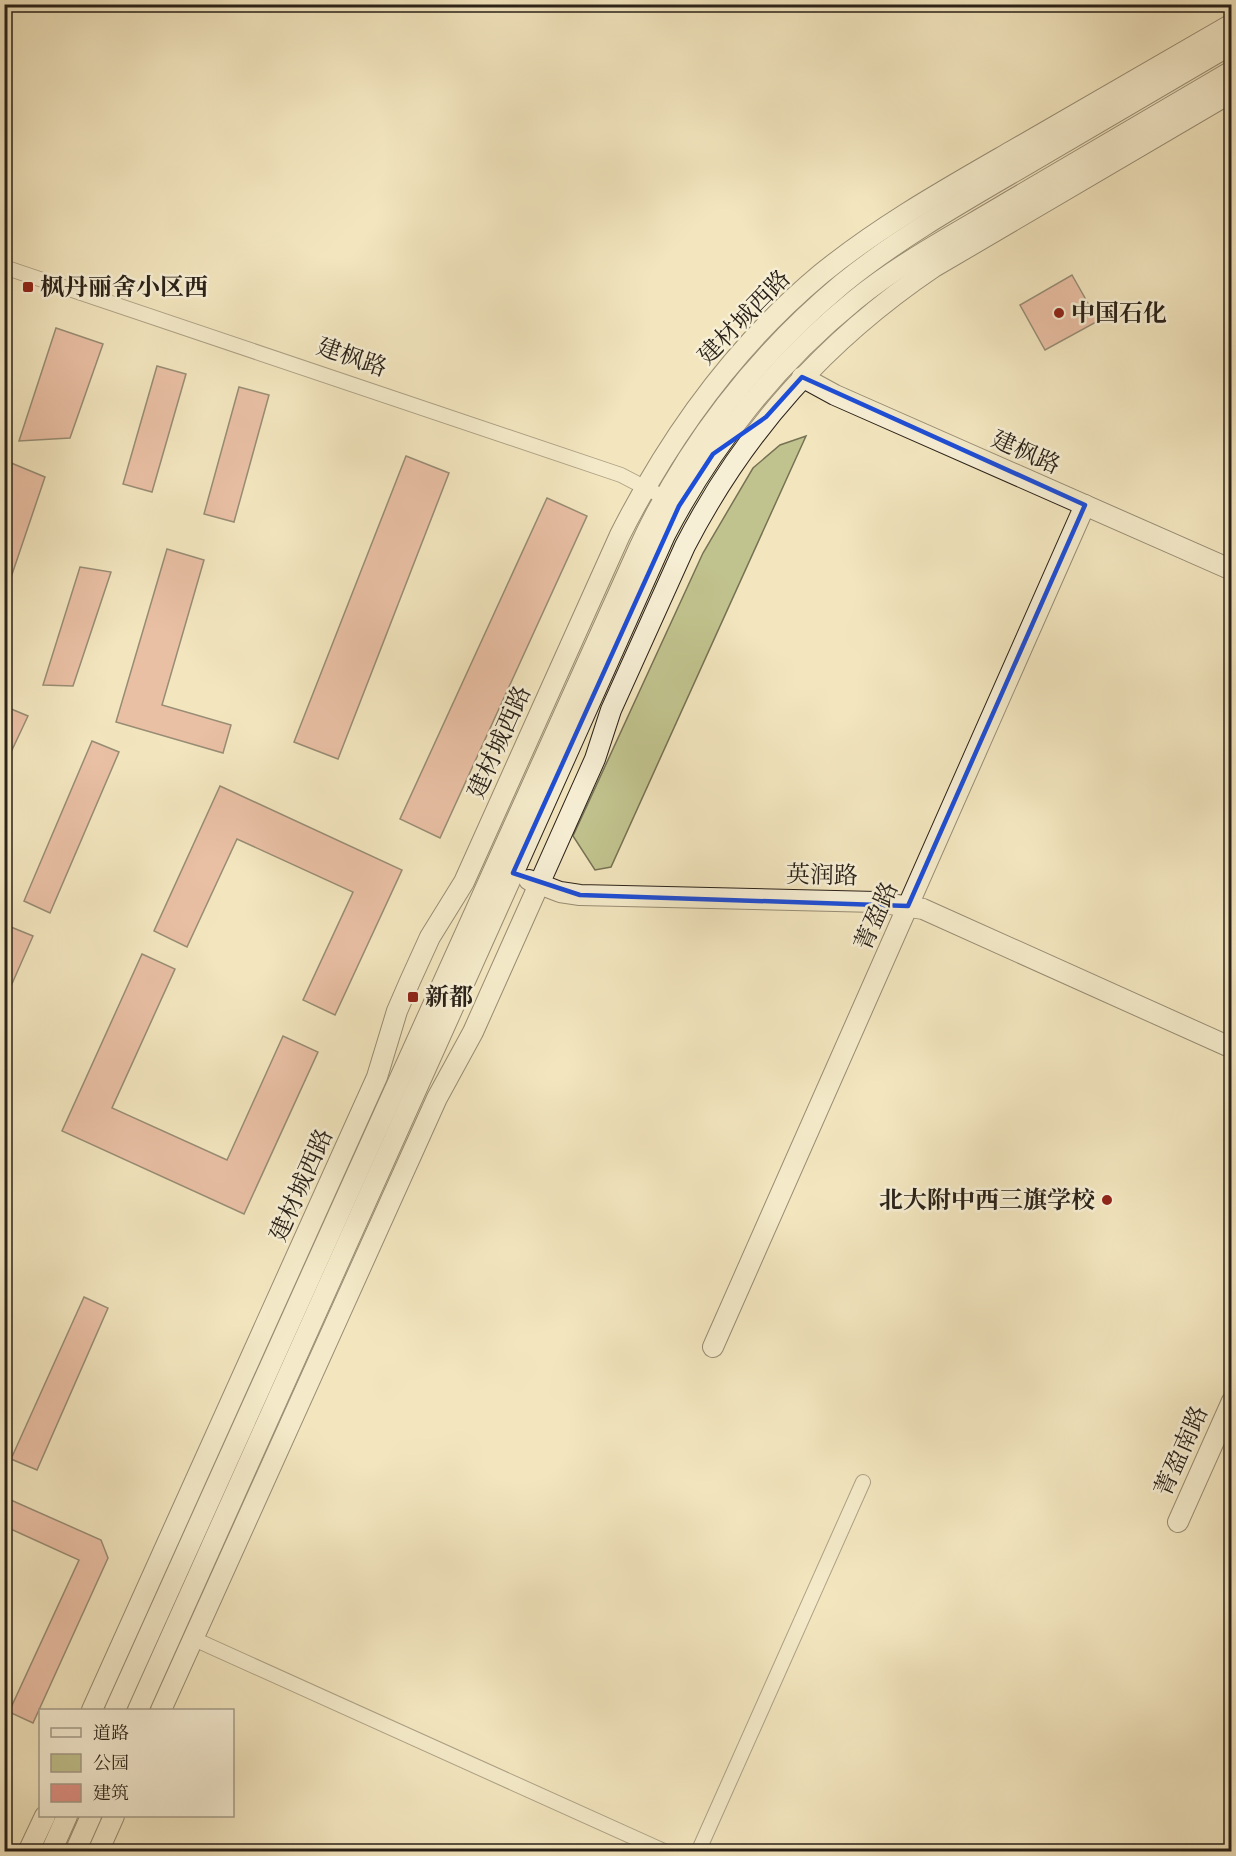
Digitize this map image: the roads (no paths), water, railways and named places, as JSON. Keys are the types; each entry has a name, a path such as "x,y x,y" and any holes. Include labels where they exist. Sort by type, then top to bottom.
{"street":[{"name":"建材城西路","path":"92,1709 377,1077 397,1011 410,981 434,930 464,882 620,534 645,486 674,439 727,369 795,298 847,254 938,194 1232,24"},
{"name":"建材城西路","path":"115,1709 672,502 718,417 788,333 871,261 940,215 1232,44"},
{"name":"建材城西路","path":"672,502 788,362 831,321 877,283 928,249 1232,71"},
{"path":"710,458 719,448 766,417 825,353 879,307 934,267 1232,92"},
{"name":"建枫路","path":"4,267 621,475 672,502"},
{"name":"建枫路","path":"802,377 835,395 1232,570"},
{"path":"161,1709 437,1098 473,1032 595,759 611,710 685,546 725,476 779,403"},
{"name":"菁盈路","path":"713,1347 1085,505"},
{"name":"建材城西路","path":"138,1709 504,869"},
{"name":"英润路","path":"504,869 560,892 580,895 877,902 908,906 936,914 1232,1048"},
{"name":"菁盈南路","path":"1178,1522 1232,1401"},
{"path":"698,1851 863,1482"},
{"path":"194,1639 666,1851"},
{"path":"28,1851 44,1817"},
{"path":"51,1851 66,1817"},
{"path":"75,1851 90,1817"},
{"path":"98,1851 113,1817"}],"place":[{"name":"枫丹丽舍小区西","path":"28,287"},
{"name":"中国石化","path":"1059,313"},
{"name":"新都","path":"413,997"},
{"name":"北大附中西三旗学校","path":"1107,1200"}]}
